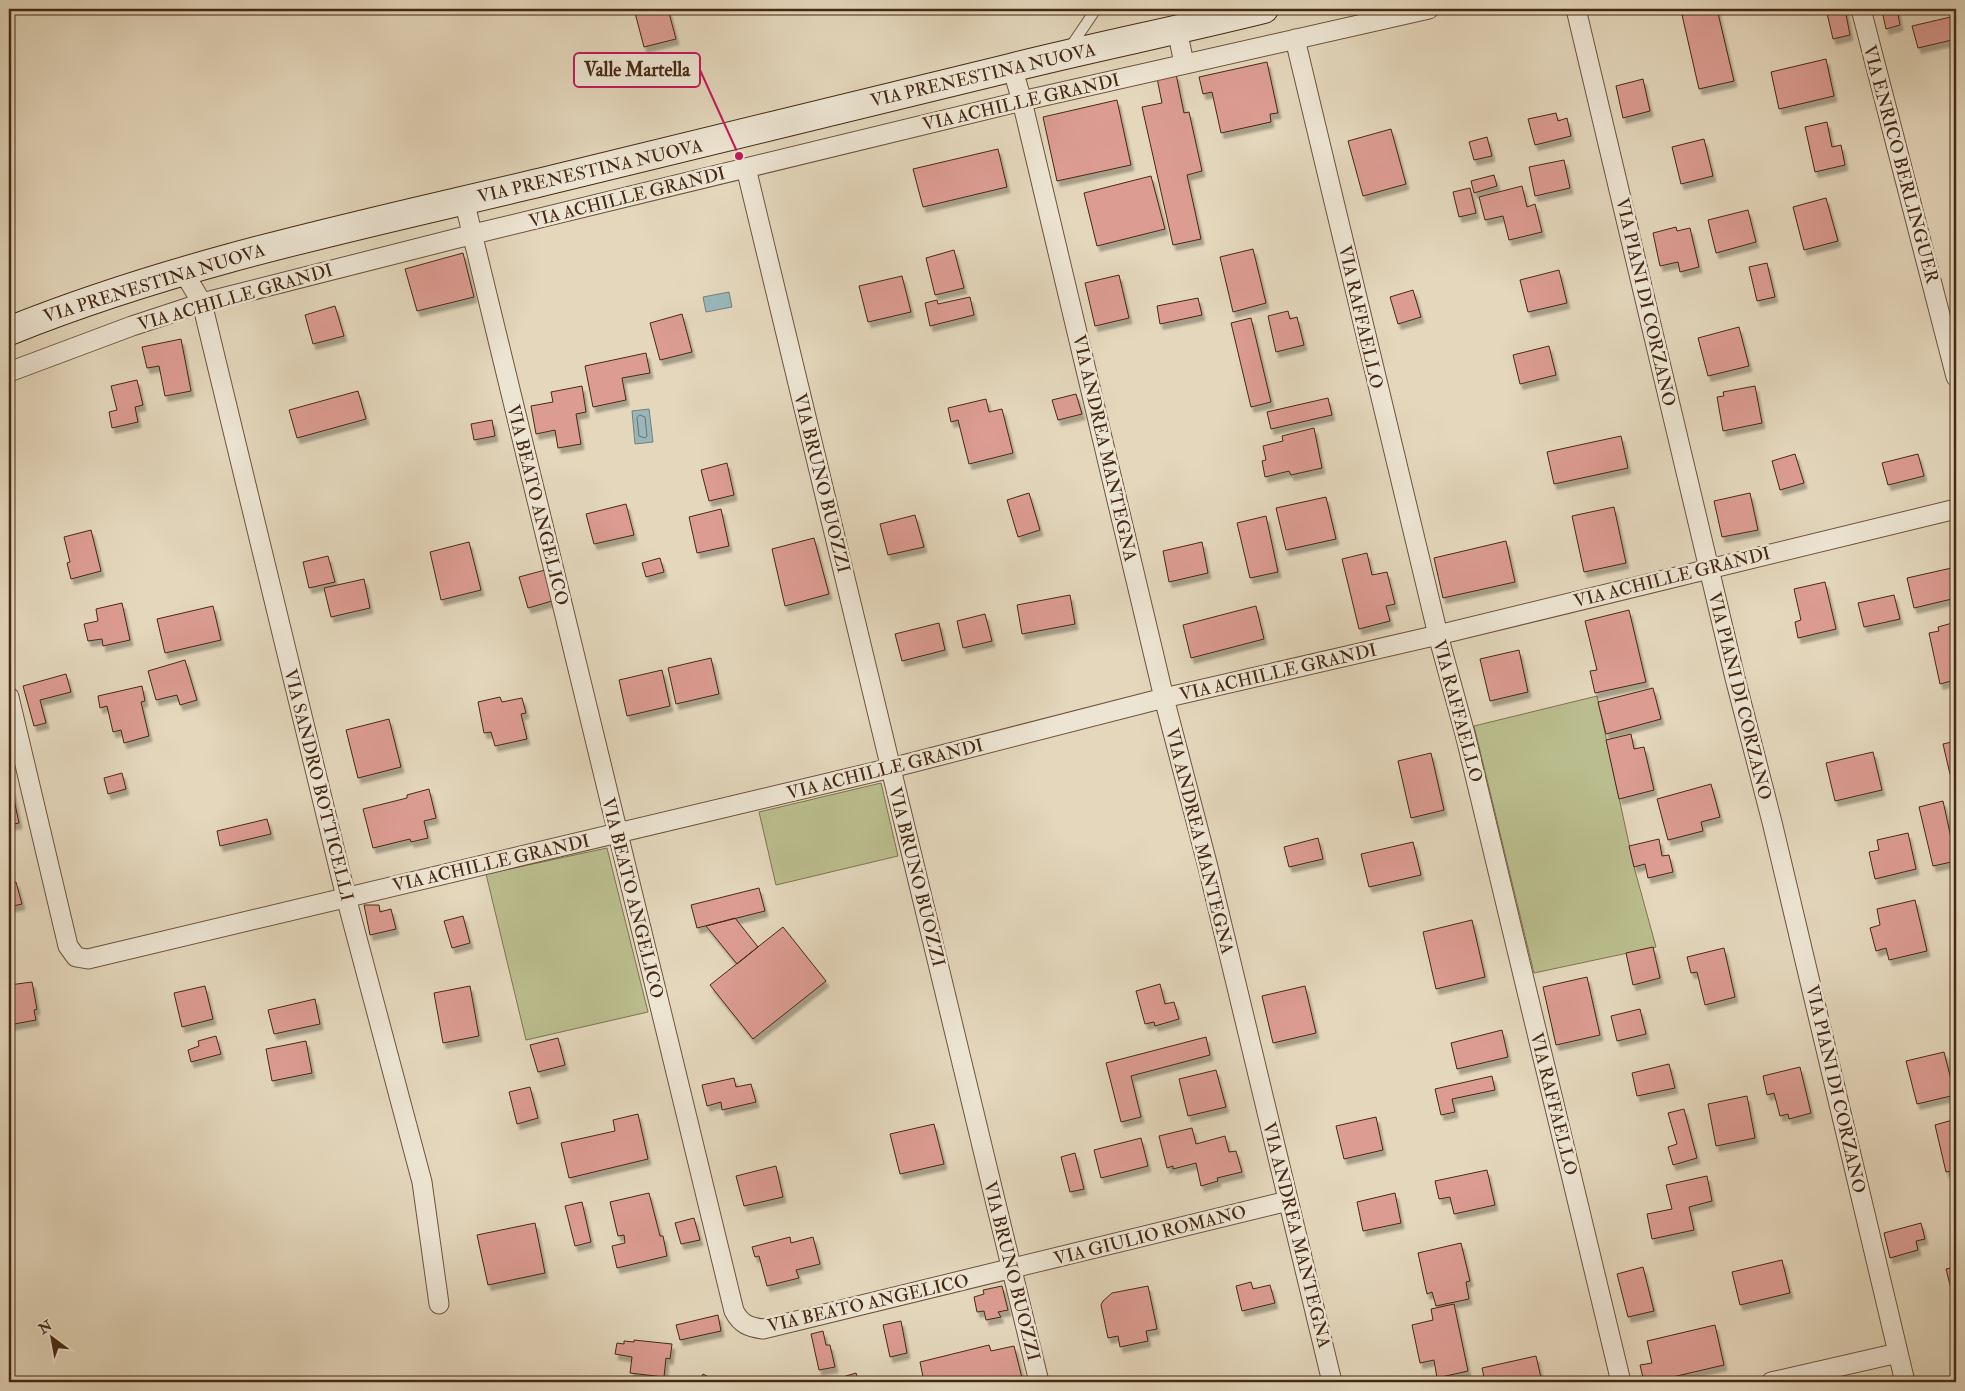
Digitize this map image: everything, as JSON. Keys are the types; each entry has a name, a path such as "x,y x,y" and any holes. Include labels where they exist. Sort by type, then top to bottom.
{"main road":[{"name":"VIA PRENESTINA NUOVA","path":"9,331 69,308 183,271 246,253 736,136 1012,67 1264,9"}],"street":[{"name":"VIA ACHILLE GRANDI","path":"9,372 132,326 202,303 472,234 1022,100 1429,9"},
{"name":"VIA PIANI DI CORZANO","path":"1576,9 1905,1382"},
{"name":"VIA ENRICO BERLINGUER","path":"1861,9 1956,377"},
{"path":"1178,30 1184,64"},
{"name":"VIA RAFFAELLO","path":"1295,39 1621,1382"},
{"name":"VIA ANDREA MANTEGNA","path":"1012,67 1022,100 1164,698 1208,867 1332,1382"},
{"name":"VIA BRUNO BUOZZI","path":"746,168 1039,1382"},
{"name":"VIA BEATO ANGELICO","path":"464,200 734,1310 739,1320 749,1327 763,1329 1012,1269"},
{"name":"VIA SANDRO BOTTICELLI","path":"183,271 202,303 346,897 422,1182 439,1304"},
{"name":"VIA ACHILLE GRANDI","path":"9,697 16,761 68,946 72,954 80,959 88,959 891,768 1164,698 1956,509"},
{"name":"VIA GIULIO ROMANO","path":"1012,1269 1288,1201"},
{"path":"1771,1382 1898,1353"}],"lane":[{"path":"1066,55 1096,9"}],"green space":[{"path":"1597,696 1634,867 1656,947 1534,973 1474,726"},
{"path":"881,783 898,856 776,885 759,812"},
{"path":"607,848 648,1012 526,1040 486,874"}],"water":[{"path":"729,292 732,307 706,312 703,297"},
{"path":"649,409 653,442 635,444 632,411"}],"building":[{"path":"634,9 668,9 676,39 644,47"},
{"path":"1717,9 1734,81 1699,89 1682,15"},
{"path":"1826,9 1845,9 1850,35 1833,39"},
{"path":"1897,9 1900,25 1886,29 1882,11"},
{"path":"1955,16 1956,39 1918,48 1912,26"},
{"path":"1826,59 1834,96 1779,109 1771,72"},
{"path":"1267,62 1278,113 1270,114 1271,122 1221,133 1212,92 1203,94 1199,77"},
{"path":"1176,74 1184,113 1189,112 1202,171 1187,175 1201,239 1173,245 1142,107 1162,103 1157,78"},
{"path":"1643,79 1650,111 1623,118 1616,86"},
{"path":"1117,100 1131,165 1057,181 1043,117"},
{"path":"1556,113 1558,121 1567,118 1571,136 1535,145 1528,119"},
{"path":"1827,122 1832,147 1841,145 1845,165 1815,172 1805,127"},
{"path":"1391,129 1406,184 1363,196 1348,141"},
{"path":"1487,137 1492,156 1474,160 1469,142"},
{"path":"1704,139 1713,176 1681,184 1672,147"},
{"path":"998,149 1007,187 923,207 913,169"},
{"path":"1564,160 1570,188 1535,196 1529,167"},
{"path":"1494,175 1497,186 1474,193 1471,181"},
{"path":"1151,176 1165,229 1097,246 1084,193"},
{"path":"1522,186 1527,207 1535,204 1542,232 1509,240 1503,216 1485,220 1479,197"},
{"path":"1470,188 1476,213 1459,217 1453,192"},
{"path":"1826,198 1838,241 1804,250 1793,207"},
{"path":"1748,210 1756,242 1716,253 1708,220"},
{"path":"1676,227 1677,231 1690,228 1699,267 1680,272 1678,262 1660,266 1653,233"},
{"path":"1253,249 1266,303 1233,312 1220,257"},
{"path":"954,250 964,288 935,295 926,258"},
{"path":"463,253 474,297 417,311 405,269"},
{"path":"1767,263 1775,297 1757,301 1749,267"},
{"path":"1559,270 1567,303 1528,312 1520,280"},
{"path":"1119,275 1129,318 1095,326 1085,283"},
{"path":"902,276 911,312 868,322 859,286"},
{"path":"1413,290 1421,317 1398,324 1390,297"},
{"path":"970,297 974,315 930,326 925,303 937,300 938,304"},
{"path":"1198,298 1202,315 1160,324 1157,306"},
{"path":"335,306 344,336 313,344 305,315"},
{"path":"1288,311 1290,319 1297,317 1304,345 1276,352 1268,316"},
{"path":"682,314 692,352 660,360 650,323"},
{"path":"1251,318 1271,402 1251,407 1231,323"},
{"path":"1739,327 1749,366 1708,376 1698,338"},
{"path":"181,339 191,391 165,396 159,366 147,368 142,347"},
{"path":"1549,346 1556,375 1520,384 1513,355"},
{"path":"646,353 650,373 622,378 626,400 593,407 585,366"},
{"path":"137,380 143,405 135,407 138,422 112,428 109,412 117,410 111,386"},
{"path":"582,386 586,412 576,414 581,444 558,448 555,430 536,434 531,406 553,402 551,392"},
{"path":"1755,386 1762,423 1723,431 1717,397 1724,396 1723,392"},
{"path":"358,391 366,419 297,438 289,410"},
{"path":"1076,394 1082,414 1058,420 1052,400"},
{"path":"1328,398 1332,415 1271,429 1267,412"},
{"path":"986,399 989,412 1002,409 1013,453 969,464 958,420 951,422 948,408"},
{"path":"492,420 495,436 474,440 471,424"},
{"path":"1314,428 1322,468 1291,475 1289,471 1265,477 1262,461 1266,460 1263,446 1283,441 1282,436"},
{"path":"1621,436 1628,468 1554,484 1547,452"},
{"path":"1795,454 1804,483 1780,490 1772,461"},
{"path":"1918,454 1924,476 1888,485 1882,463"},
{"path":"727,463 734,495 709,501 701,470"},
{"path":"1029,493 1040,530 1018,537 1007,500"},
{"path":"1750,493 1758,530 1722,537 1714,501"},
{"path":"1326,497 1336,539 1286,550 1276,508"},
{"path":"626,504 634,535 594,544 586,514"},
{"path":"1614,507 1626,563 1584,572 1572,516"},
{"path":"721,509 729,546 697,553 689,517"},
{"path":"915,515 924,547 888,555 880,524"},
{"path":"1266,516 1278,572 1250,578 1237,523"},
{"path":"91,530 101,571 71,579 67,563 70,562 64,537"},
{"path":"814,538 829,594 785,606 772,549"},
{"path":"1506,541 1515,582 1443,598 1434,558"},
{"path":"469,542 481,590 441,600 430,552"},
{"path":"1202,542 1208,573 1169,582 1163,551"},
{"path":"1367,553 1372,575 1387,572 1395,604 1386,606 1390,621 1359,629 1342,559"},
{"path":"328,556 335,582 309,588 303,562"},
{"path":"660,558 664,572 646,577 642,563"},
{"path":"1956,567 1956,598 1914,608 1907,578"},
{"path":"545,570 552,601 528,608 519,577"},
{"path":"364,579 370,608 331,617 324,588"},
{"path":"1825,582 1836,629 1798,638 1795,622 1801,620 1794,589"},
{"path":"1070,595 1075,624 1022,634 1017,605"},
{"path":"1894,595 1900,619 1864,627 1858,603"},
{"path":"122,603 130,640 103,646 102,639 88,641 84,624 98,621 96,609"},
{"path":"213,606 221,640 165,653 157,619"},
{"path":"1256,606 1264,639 1191,658 1183,625"},
{"path":"1629,610 1646,682 1595,693 1590,671 1597,670 1585,621"},
{"path":"985,614 992,641 963,648 957,621"},
{"path":"1956,622 1956,686 1952,687 1951,681 1940,684 1929,633 1939,631 1938,627"},
{"path":"939,623 945,650 902,661 895,634"},
{"path":"1519,650 1528,692 1490,701 1480,659"},
{"path":"711,658 719,694 676,704 668,668"},
{"path":"185,660 197,700 180,705 177,695 156,700 148,671"},
{"path":"662,670 670,706 627,716 619,680"},
{"path":"66,674 71,692 40,700 46,723 34,726 23,686"},
{"path":"142,686 145,701 141,702 149,736 124,743 121,730 113,732 107,706 100,708 98,696"},
{"path":"1653,688 1661,719 1606,734 1598,702"},
{"path":"500,697 502,702 522,698 526,713 521,714 527,739 495,746 491,732 484,733 478,702"},
{"path":"389,719 401,767 358,778 346,730"},
{"path":"1631,734 1634,749 1644,747 1654,790 1619,799 1606,740"},
{"path":"1956,741 1956,773 1950,774 1943,744"},
{"path":"1873,752 1882,790 1835,801 1826,763"},
{"path":"1431,753 1444,810 1411,818 1398,761"},
{"path":"122,773 126,789 108,794 104,778"},
{"path":"1711,784 1720,817 1701,822 1703,831 1668,840 1657,799"},
{"path":"429,789 436,818 424,821 428,838 411,842 410,839 373,848 363,809 407,798 407,795"},
{"path":"12,790 19,823 9,825 9,791"},
{"path":"1943,801 1956,861 1933,866 1919,807"},
{"path":"267,819 271,834 220,846 217,831"},
{"path":"1908,833 1916,869 1875,879 1869,852 1879,850 1877,840"},
{"path":"1318,838 1323,859 1289,867 1284,847"},
{"path":"1659,839 1662,856 1669,855 1673,872 1648,878 1645,864 1634,867 1629,846"},
{"path":"1413,842 1421,875 1369,887 1361,854"},
{"path":"16,882 22,904 9,907 9,884"},
{"path":"759,888 765,911 697,928 691,905"},
{"path":"1915,900 1927,951 1889,960 1886,948 1876,951 1870,928 1880,925 1877,909"},
{"path":"364,905 379,905 380,912 391,909 396,929 370,935"},
{"path":"463,916 470,943 452,948 444,921"},
{"path":"735,918 758,947 737,964 706,926"},
{"path":"1472,920 1485,977 1436,989 1423,932"},
{"path":"783,927 826,981 753,1039 710,985"},
{"path":"1653,947 1660,978 1633,985 1626,953"},
{"path":"1724,948 1735,997 1705,1005 1697,972 1691,973 1687,957"},
{"path":"1587,977 1600,1035 1556,1045 1543,987"},
{"path":"32,982 37,1009 34,1010 36,1020 9,1025 9,985"},
{"path":"1160,984 1165,1004 1174,1002 1179,1019 1155,1026 1154,1022 1145,1024 1136,991"},
{"path":"205,986 213,1019 182,1027 174,993"},
{"path":"470,986 479,1036 443,1043 434,993"},
{"path":"1305,986 1316,1033 1273,1043 1262,996"},
{"path":"315,999 320,1024 274,1034 268,1010"},
{"path":"1640,1009 1646,1034 1617,1041 1611,1016"},
{"path":"1502,1030 1508,1057 1457,1069 1451,1043"},
{"path":"216,1036 221,1054 191,1062 188,1050 199,1046 198,1041"},
{"path":"1206,1037 1210,1055 1131,1076 1141,1117 1121,1122 1106,1063"},
{"path":"558,1038 565,1065 538,1072 530,1045"},
{"path":"306,1041 312,1073 272,1081 266,1049"},
{"path":"1944,1052 1955,1095 1917,1104 1906,1061"},
{"path":"1669,1064 1675,1088 1637,1096 1632,1073"},
{"path":"1800,1067 1811,1113 1789,1119 1788,1114 1780,1116 1774,1093 1767,1095 1763,1076"},
{"path":"1216,1070 1226,1107 1188,1116 1179,1079"},
{"path":"1492,1076 1495,1090 1452,1099 1455,1112 1441,1115 1435,1089"},
{"path":"734,1078 736,1087 751,1084 756,1102 722,1110 721,1102 707,1106 702,1085"},
{"path":"530,1087 538,1118 517,1124 509,1092"},
{"path":"1747,1096 1755,1138 1716,1146 1708,1104"},
{"path":"1684,1109 1697,1158 1673,1165 1668,1147 1677,1144 1668,1113"},
{"path":"638,1114 648,1159 569,1178 561,1143 615,1131 613,1120"},
{"path":"1376,1117 1383,1150 1344,1159 1336,1126"},
{"path":"1956,1119 1956,1170 1946,1172 1935,1125"},
{"path":"934,1124 944,1164 900,1174 890,1134"},
{"path":"1192,1128 1196,1144 1225,1136 1229,1152 1236,1151 1242,1172 1217,1178 1218,1181 1201,1186 1196,1163 1173,1169 1173,1166 1167,1168 1159,1136"},
{"path":"1141,1138 1148,1166 1101,1178 1094,1150"},
{"path":"1075,1153 1084,1189 1070,1192 1061,1157"},
{"path":"776,1166 783,1197 744,1206 736,1176"},
{"path":"1487,1170 1495,1205 1454,1214 1450,1197 1439,1199 1435,1181"},
{"path":"1707,1176 1712,1201 1689,1207 1694,1230 1652,1239 1647,1214 1672,1209 1666,1185"},
{"path":"649,1193 660,1236 663,1236 667,1256 617,1268 612,1246 625,1243 624,1235 618,1236 610,1202"},
{"path":"1395,1193 1401,1223 1363,1231 1357,1202"},
{"path":"582,1202 591,1242 575,1246 565,1206"},
{"path":"694,1218 700,1240 681,1244 675,1223"},
{"path":"535,1223 545,1273 488,1285 477,1235"},
{"path":"1921,1223 1925,1239 1916,1241 1918,1250 1890,1258 1884,1233"},
{"path":"790,1237 791,1243 813,1237 820,1264 796,1270 799,1278 767,1286 759,1256 755,1257 752,1247"},
{"path":"1461,1243 1470,1281 1466,1282 1469,1299 1436,1306 1432,1292 1427,1294 1418,1253"},
{"path":"1782,1260 1790,1293 1740,1305 1732,1272"},
{"path":"1643,1267 1654,1311 1628,1317 1617,1274"},
{"path":"1956,1267 1956,1288 1951,1289 1946,1269"},
{"path":"1251,1282 1253,1289 1270,1285 1275,1303 1242,1311 1236,1286"},
{"path":"1002,1286 1008,1310 998,1312 1001,1317 986,1320 984,1311 977,1312 974,1297 984,1294 983,1290"},
{"path":"1148,1286 1157,1329 1146,1331 1148,1341 1120,1347 1118,1336 1108,1338 1101,1305 1112,1293"},
{"path":"1454,1304 1468,1371 1437,1378 1434,1360 1420,1363 1412,1325 1433,1320 1431,1309"},
{"path":"718,1315 721,1331 680,1340 676,1325"},
{"path":"901,1321 907,1353 890,1357 883,1325"},
{"path":"1715,1325 1724,1365 1644,1382 1640,1365 1652,1363 1647,1341"},
{"path":"823,1331 826,1345 830,1345 835,1367 819,1370 811,1334"},
{"path":"634,1340 672,1344 670,1359 666,1358 664,1377 630,1373 632,1357 615,1354 617,1343 624,1344 624,1341 634,1342"},
{"path":"989,1345 991,1351 1014,1346 1023,1382 924,1382 920,1362"},
{"path":"1536,1356 1542,1382 1485,1382 1482,1368"},
{"path":"856,1373 859,1382 837,1382 836,1379"},
{"path":"703,1374 718,1382 698,1382"}],"place":[{"name":"Valle Martella","path":"739,156"}]}
